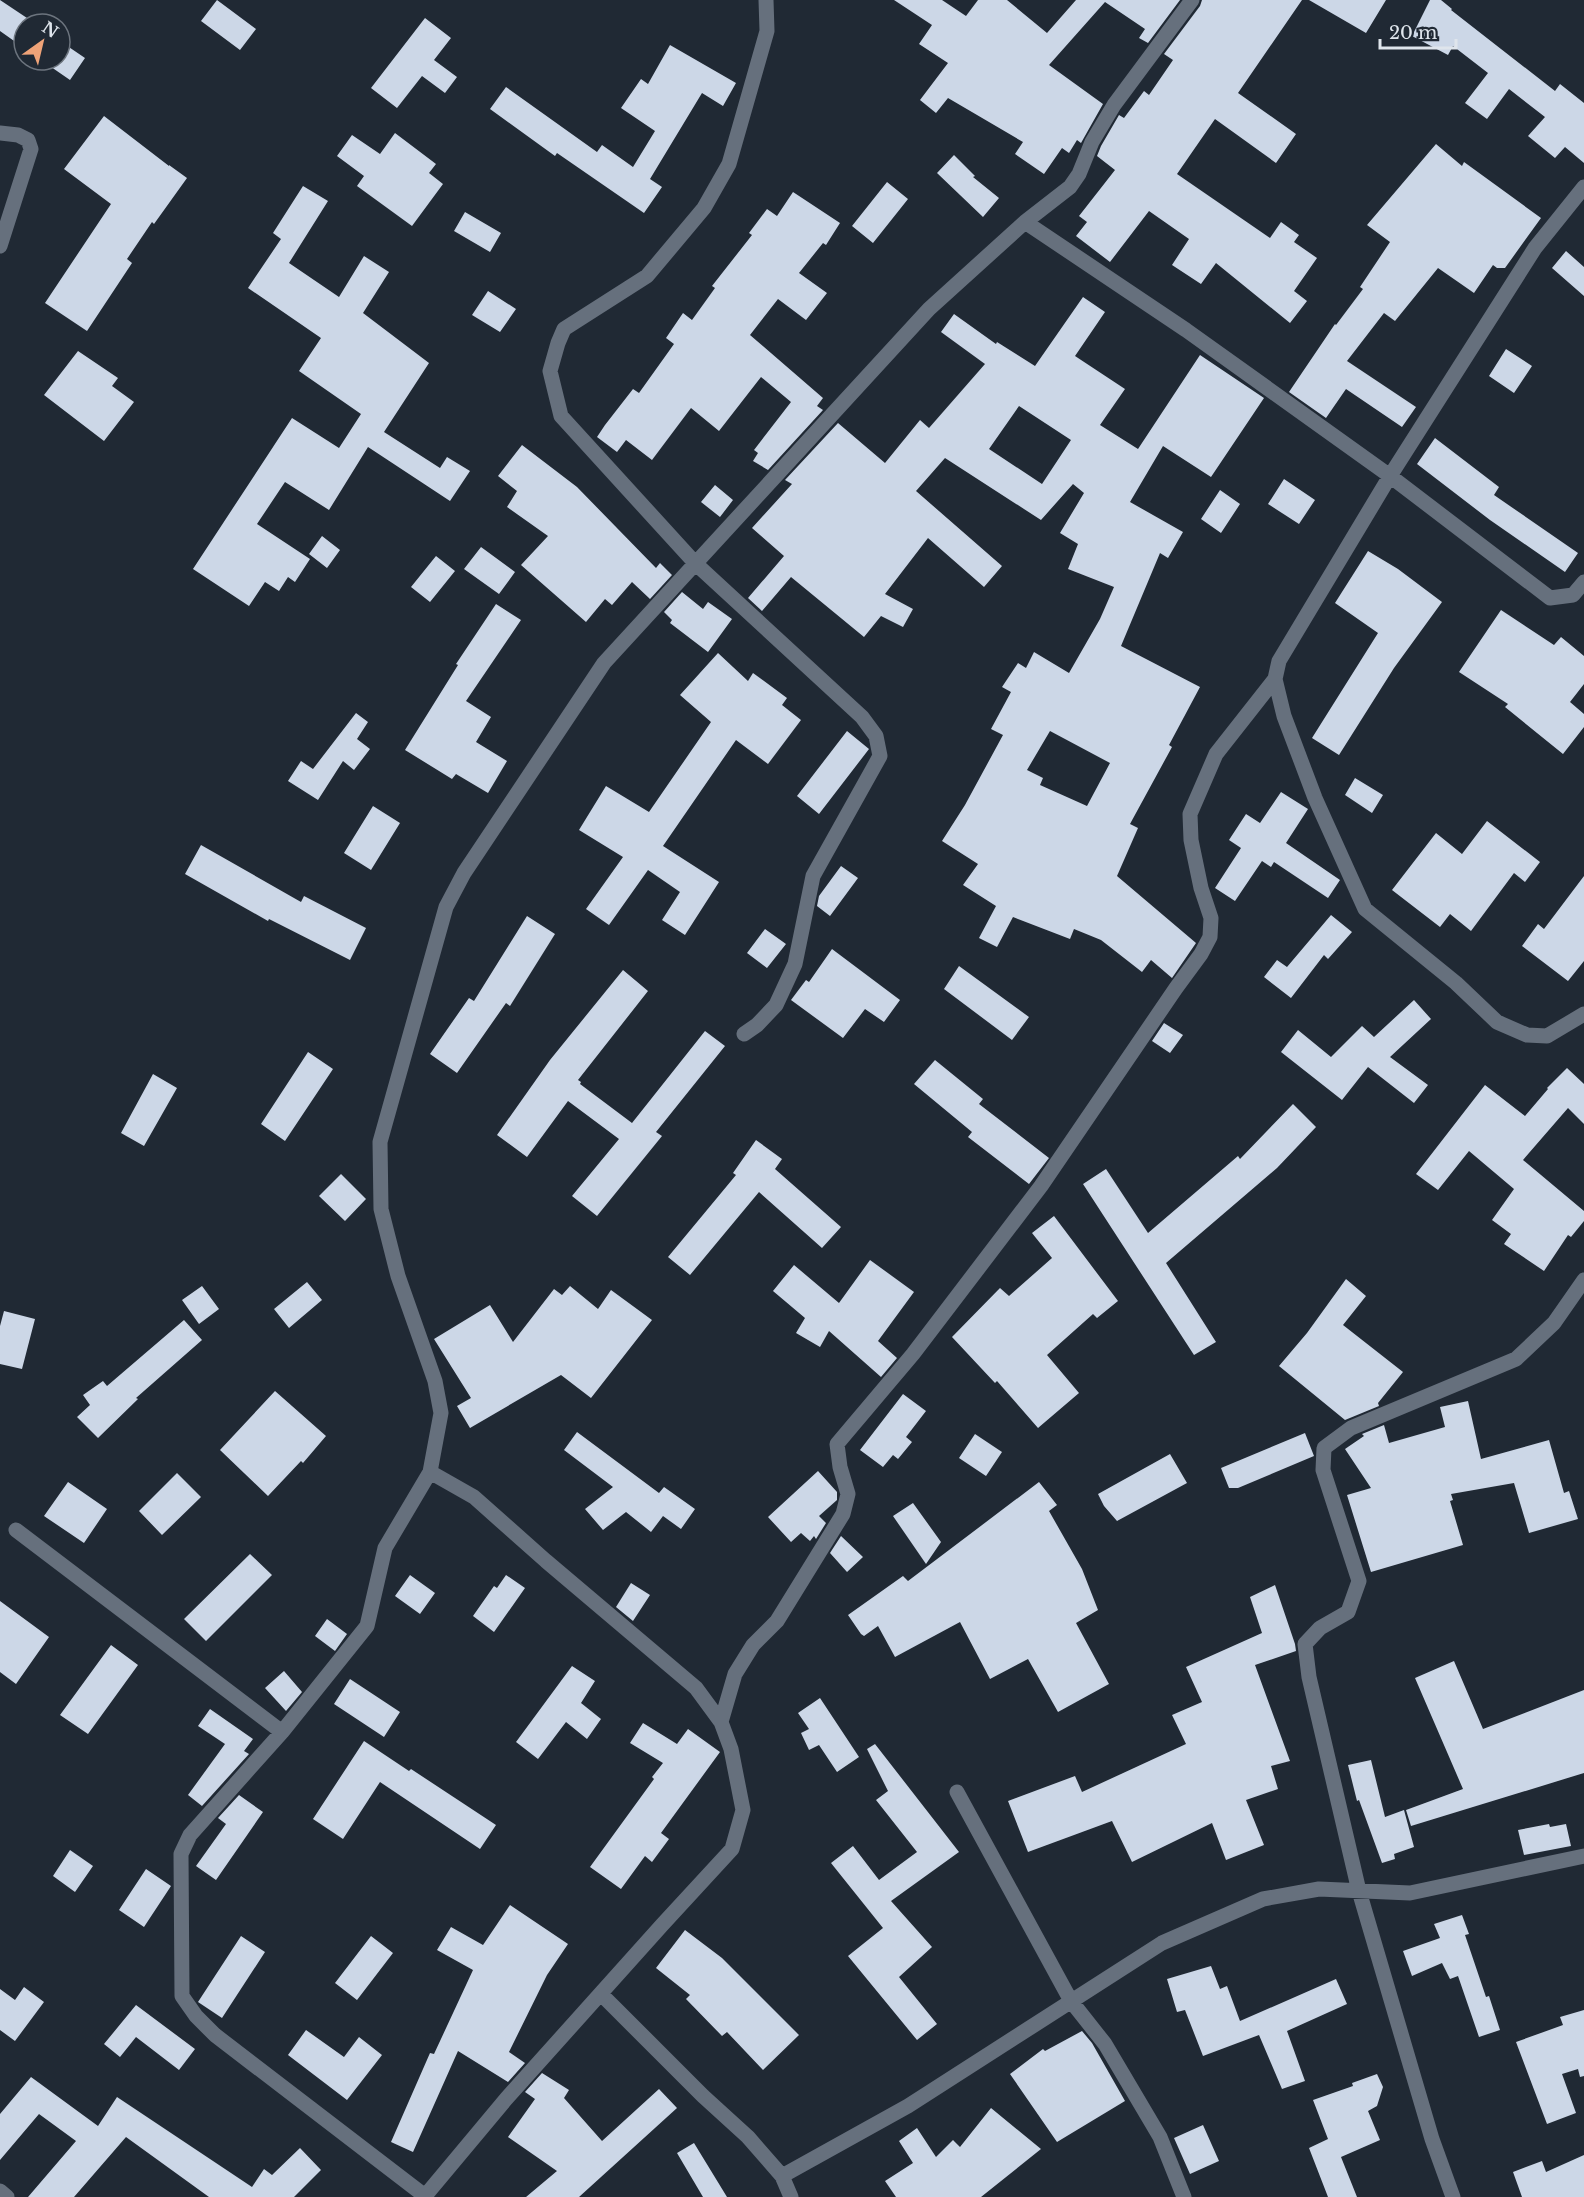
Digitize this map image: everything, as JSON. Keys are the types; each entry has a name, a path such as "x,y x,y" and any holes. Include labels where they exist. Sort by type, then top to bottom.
{"street":[{"path":"744,1034 757,1025 776,1005 795,964 813,876 880,756 876,736 862,717 696,564 561,416 550,371 564,329 647,276 704,208 729,164 767,31 766,0"},
{"path":"430,1472 474,1497 696,1688 721,1722 731,1749 743,1810 732,1849 506,2099 425,2196 215,2035 196,2016 182,1996 181,1854 190,1835 282,1732 367,1626 385,1548 430,1472 441,1413 435,1381 398,1276 381,1209 380,1142 446,907 464,873 604,663 929,309 1025,222 1070,187 1079,174 1092,142 1114,105 1191,0"},
{"path":"0,133 18,135 28,140 31,149 0,246"},
{"path":"721,1722 735,1674 753,1645 777,1621 843,1514 848,1494 840,1467 837,1444 913,1354 1041,1185 1201,954 1210,937 1211,918 1201,888 1191,840 1190,814 1216,754 1275,679 1279,661 1390,476 1535,248 1584,187"},
{"path":"1025,222 1186,330 1390,476 1550,598 1573,595 1584,582"},
{"path":"1275,679 1284,716 1315,798 1365,909 1456,983 1497,1023 1527,1035 1547,1036 1584,1014"},
{"path":"1453,2197 1432,2139 1359,1891 1309,1677 1305,1644 1320,1628 1348,1612 1359,1581 1323,1470 1324,1448 1351,1428 1516,1359 1554,1323 1584,1280"},
{"path":"16,1530 282,1732"},
{"path":"957,1792 1071,2001 1105,2044 1160,2137 1184,2197"},
{"path":"782,2175 908,2106 1162,1942 1263,1899 1319,1889 1410,1893 1584,1856"},
{"path":"601,1994 703,2096 748,2137 782,2175 791,2197"},
{"path":"0,2191 7,2197"}],"building":[{"path":"0,0 18,12 12,12 12,40 0,31"},
{"path":"217,0 256,29 240,50 201,21"},
{"path":"894,0 942,0 966,16 978,0 1007,0 1047,33 1076,0 1180,0 1148,43 1139,38 1145,29 1105,2 1049,65 1103,104 1081,143 1077,140 1069,153 1062,148 1044,174 1015,154 1023,142 948,98 936,113 920,100 948,63 919,44 932,25"},
{"path":"1202,0 1302,0 1238,93 1296,134 1276,163 1215,119 1177,174 1270,238 1281,222 1299,235 1294,242 1317,258 1294,291 1307,301 1290,323 1216,263 1201,284 1172,265 1189,239 1149,211 1110,262 1076,236 1087,222 1079,216 1115,170 1097,156 1101,146 1119,115 1124,118 1144,91 1149,95 1173,60 1164,54 1200,6"},
{"path":"1309,0 1386,0 1366,33"},
{"path":"1430,0 1441,0 1555,91 1560,84 1584,103 1584,163 1565,147 1555,158 1528,136 1545,117 1509,89 1487,119 1465,103 1488,73 1453,46 1448,55 1412,36"},
{"path":"425,18 451,38 434,60 457,77 445,93 422,76 397,108 371,88"},
{"path":"670,45 736,83 723,106 702,93 650,179 662,187 644,213 557,153 555,156 490,109 506,87 597,152 602,145 633,167 655,131 621,108 641,79 648,84"},
{"path":"72,49 85,58 70,80 58,72 72,72"},
{"path":"104,116 187,178 154,224 152,222 127,259 132,263 87,331 45,303 111,204 64,169"},
{"path":"395,133 436,164 429,173 443,184 412,226 357,186 364,176 337,156 352,135 380,154"},
{"path":"1436,144 1462,166 1464,162 1541,218 1505,268 1497,268 1493,265 1474,293 1438,268 1395,321 1384,313 1347,361 1416,407 1402,427 1346,389 1326,418 1289,392 1335,324 1363,289 1360,287 1390,242 1367,225"},
{"path":"954,155 975,176 973,177 999,198 983,217 937,173"},
{"path":"887,182 908,199 873,243 852,226"},
{"path":"303,186 328,201 289,263 339,297 364,256 389,272 363,313 429,363 384,432 440,468 447,457 470,471 450,501 368,447 329,510 285,482 257,524 310,559 295,582 288,577 279,591 265,582 249,606 193,569 292,418 339,448 361,414 299,371 321,338 248,288 281,239 273,233"},
{"path":"793,192 840,223 826,245 823,243 799,273 827,293 806,320 778,299 750,335 823,398 817,406 823,410 768,470 753,461 758,453 754,450 791,402 761,377 719,431 691,408 652,460 626,440 617,452 597,437 605,425 633,389 639,393 674,344 666,338 683,313 692,320 715,288 712,286 752,235 749,233 767,209 777,216"},
{"path":"465,212 501,233 490,252 454,231"},
{"path":"1566,251 1584,267 1584,296 1552,268"},
{"path":"488,291 516,309 500,332 472,315"},
{"path":"1083,297 1105,312 1075,356 1125,389 1100,425 1138,449 1200,355 1264,398 1211,477 1163,446 1130,502 1183,532 1168,558 1160,553 1121,646 1200,687 1169,745 1172,747 1130,824 1138,828 1117,876 1196,943 1172,978 1151,960 1142,972 1101,940 1074,929 1070,939 1013,917 997,947 979,938 996,906 963,885 978,864 942,841 965,805 1003,735 991,729 1011,692 1002,687 1018,663 1026,668 1034,652 1069,673 1100,619 1114,587 1068,569 1078,544 1060,533 1084,493 1073,484 1041,520 945,458 916,491 1002,566 984,587 928,538 885,594 913,609 903,627 881,616 864,637 791,577 762,611 748,598 784,556 752,528 792,484 785,480 838,423 885,463 920,420 929,428 985,364 941,332 954,314 996,344 997,342 1035,366","holes":["1019,406 1071,440 1042,484 989,449","1050,731 1110,763 1087,806 1040,785 1043,778 1027,770"]},
{"path":"1506,349 1532,366 1514,393 1489,376"},
{"path":"78,351 118,378 112,386 134,402 104,441 44,395"},
{"path":"1435,438 1499,487 1494,495 1578,553 1565,572 1490,520 1417,464"},
{"path":"522,445 577,487 656,568 660,563 672,575 650,599 632,582 612,605 605,599 586,622 521,565 548,536 507,507 517,491 498,476"},
{"path":"1284,479 1315,500 1299,524 1268,504"},
{"path":"715,485 733,500 720,517 701,502"},
{"path":"1220,490 1240,504 1221,533 1201,519"},
{"path":"322,536 340,550 327,568 309,554"},
{"path":"481,547 515,572 499,594 464,569"},
{"path":"1368,551 1398,569 1442,602 1394,668 1339,755 1312,738 1378,633 1335,603"},
{"path":"436,556 455,571 430,602 411,587"},
{"path":"682,592 703,609 708,602 732,619 708,652 670,623 672,620 664,612"},
{"path":"496,604 521,620 466,701 491,717 476,742 507,761 488,793 456,774 452,779 405,750 458,665 456,664"},
{"path":"1501,610 1554,645 1561,637 1584,656 1584,684 1570,702 1584,714 1584,727 1563,754 1505,707 1508,704 1459,672"},
{"path":"718,653 748,681 753,673 787,698 782,705 801,720 768,764 736,740 663,846 719,882 685,935 662,920 680,892 648,870 609,925 586,909 623,857 579,830 606,786 649,812 711,722 680,695"},
{"path":"356,713 368,722 357,739 370,749 354,770 343,761 318,800 288,781 301,761 313,769"},
{"path":"847,731 869,749 819,814 797,796"},
{"path":"1355,778 1383,795 1372,813 1345,795"},
{"path":"1281,792 1308,809 1286,843 1340,880 1328,898 1274,862 1271,867 1262,861 1235,901 1215,888 1241,848 1229,840 1246,814 1260,823"},
{"path":"373,806 400,823 371,870 344,853"},
{"path":"1487,821 1540,862 1525,882 1514,873 1471,931 1450,914 1440,927 1392,890 1436,833 1462,854"},
{"path":"201,845 301,902 304,896 366,928 350,960 269,919 268,921 185,874"},
{"path":"841,866 858,878 830,916 817,906 819,896"},
{"path":"1584,876 1584,961 1568,981 1522,946 1538,924 1544,929"},
{"path":"1331,915 1352,932 1328,959 1324,955 1291,998 1264,977 1277,960 1287,967"},
{"path":"527,916 555,934 510,1006 506,1003 457,1073 430,1054 469,998 474,1001"},
{"path":"765,929 786,944 767,968 747,953"},
{"path":"832,949 900,1000 884,1022 865,1009 843,1038 791,1000 806,980 809,982"},
{"path":"959,966 1029,1017 1012,1040 944,989"},
{"path":"623,970 648,991 578,1080 580,1084 632,1123 705,1031 725,1046 656,1132 662,1136 597,1216 572,1196 619,1139 568,1101 527,1157 497,1135 550,1060"},
{"path":"1414,1000 1431,1019 1390,1057 1428,1085 1414,1103 1368,1067 1342,1100 1281,1052 1298,1030 1331,1057 1362,1026 1374,1037"},
{"path":"1164,1023 1183,1035 1170,1053 1152,1041"},
{"path":"308,1052 333,1069 285,1141 261,1124"},
{"path":"935,1060 983,1099 979,1104 1049,1158 1029,1184 968,1137 972,1132 914,1084"},
{"path":"1567,1068 1584,1084 1584,1124 1568,1108 1523,1160 1584,1211 1584,1221 1571,1237 1568,1235 1544,1271 1504,1244 1511,1234 1492,1220 1514,1189 1469,1151 1438,1190 1416,1174 1485,1085 1525,1116 1547,1088"},
{"path":"153,1074 177,1088 144,1146 121,1133"},
{"path":"1293,1104 1316,1127 1277,1168 1166,1263 1216,1342 1194,1355 1083,1184 1106,1169 1148,1233 1238,1156 1240,1159"},
{"path":"756,1140 782,1159 775,1169 841,1227 822,1248 759,1192 690,1275 668,1257 736,1175 733,1173"},
{"path":"341,1174 366,1199 345,1221 319,1196"},
{"path":"1054,1216 1118,1301 1097,1318 1093,1314 1047,1355 1079,1393 1038,1428 997,1381 995,1383 952,1337 1000,1288 1009,1296 1052,1258 1032,1233"},
{"path":"870,1260 914,1292 878,1341 897,1358 881,1377 829,1331 820,1347 796,1333 805,1318 773,1291 794,1265 839,1303"},
{"path":"1346,1279 1366,1296 1343,1325 1403,1372 1378,1403 1379,1406 1345,1420 1279,1366 1307,1333"},
{"path":"307,1282 322,1300 289,1328 274,1309"},
{"path":"202,1286 219,1309 199,1324 182,1300"},
{"path":"570,1286 598,1309 611,1290 652,1320 591,1398 561,1375 470,1428 457,1406 471,1398 434,1339 490,1305 513,1342 554,1289 562,1295"},
{"path":"4,1311 35,1319 22,1369 0,1364 0,1326"},
{"path":"184,1320 202,1340 136,1398 138,1399 98,1438 77,1417 90,1405 83,1395 103,1381 107,1386"},
{"path":"275,1391 326,1436 303,1463 301,1461 268,1496 220,1450"},
{"path":"903,1394 926,1411 906,1437 912,1442 898,1459 893,1455 883,1467 860,1450"},
{"path":"1468,1401 1481,1459 1549,1440 1564,1493 1569,1491 1578,1519 1529,1533 1514,1483 1451,1494 1453,1500 1450,1501 1463,1545 1371,1572 1347,1495 1371,1488 1345,1449 1364,1436 1362,1434 1384,1425 1389,1443 1445,1427 1440,1407"},
{"path":"577,1432 659,1493 664,1487 695,1509 681,1529 663,1516 651,1532 626,1512 603,1530 585,1509 613,1487 564,1450"},
{"path":"1305,1433 1314,1456 1238,1488 1229,1488 1221,1468"},
{"path":"975,1434 1002,1452 986,1476 959,1458"},
{"path":"1170,1454 1187,1483 1117,1521 1104,1506 1098,1494"},
{"path":"818,1471 837,1492 837,1500 819,1516 826,1523 816,1539 814,1536 810,1541 801,1533 791,1542 768,1517"},
{"path":"177,1473 201,1497 162,1535 139,1511"},
{"path":"68,1482 107,1509 84,1543 44,1516"},
{"path":"1039,1482 1057,1505 1049,1511 1082,1569 1098,1610 1076,1623 1109,1684 1058,1712 1028,1659 990,1679 960,1622 895,1657 878,1626 864,1636 861,1634 848,1615 903,1576 908,1581"},
{"path":"913,1503 941,1542 926,1564 893,1516"},
{"path":"841,1536 863,1557 847,1572 830,1553"},
{"path":"250,1554 272,1575 206,1641 184,1619"},
{"path":"410,1575 435,1593 420,1614 395,1596"},
{"path":"506,1575 525,1588 494,1632 473,1616 494,1586 497,1588"},
{"path":"631,1583 650,1595 633,1621 616,1607"},
{"path":"1275,1585 1296,1651 1255,1665 1290,1761 1271,1766 1278,1789 1246,1800 1264,1845 1226,1860 1212,1823 1132,1862 1112,1821 1028,1852 1008,1801 1075,1776 1082,1792 1186,1744 1172,1715 1202,1702 1186,1667 1262,1633 1250,1597"},
{"path":"0,1601 49,1637 16,1684 0,1672"},
{"path":"327,1619 347,1634 335,1651 315,1636"},
{"path":"111,1645 138,1665 88,1734 60,1715"},
{"path":"1454,1661 1483,1729 1584,1690 1584,1773 1411,1826 1406,1810 1463,1789 1415,1678"},
{"path":"572,1666 595,1681 581,1703 601,1719 587,1739 566,1722 538,1759 516,1742"},
{"path":"284,1671 302,1692 286,1711 265,1688"},
{"path":"350,1679 400,1712 384,1737 334,1704"},
{"path":"820,1698 859,1757 837,1772 819,1745 809,1750 801,1733 809,1729 798,1713"},
{"path":"210,1709 253,1739 244,1751 249,1754 202,1806 188,1795 225,1744 198,1726"},
{"path":"643,1723 677,1744 688,1729 720,1752 661,1833 669,1839 652,1862 645,1856 621,1889 590,1867 654,1779 652,1777 663,1763 630,1743"},
{"path":"364,1741 496,1825 480,1849 380,1782 343,1839 313,1819"},
{"path":"875,1744 959,1852 891,1901 932,1947 899,1977 937,2024 917,2040 848,1956 883,1928 831,1863 853,1846 879,1880 917,1852 876,1800 888,1791 867,1749"},
{"path":"1371,1760 1385,1817 1404,1810 1414,1847 1394,1854 1395,1859 1382,1863 1359,1800 1357,1801 1348,1765"},
{"path":"239,1795 263,1812 216,1880 196,1866 226,1824 218,1818"},
{"path":"1549,1824 1550,1827 1566,1824 1571,1846 1524,1855 1518,1830"},
{"path":"70,1850 93,1866 75,1892 53,1876"},
{"path":"146,1869 171,1886 144,1927 119,1910"},
{"path":"510,1905 568,1944 547,1975 509,2052 525,2063 508,2082 458,2051 413,2152 391,2142 430,2053 434,2054 473,1970 437,1950 451,1927 483,1945"},
{"path":"1462,1915 1469,1934 1465,1935 1500,2030 1479,2037 1458,1976 1450,1979 1442,1963 1412,1976 1403,1951 1440,1938 1434,1924"},
{"path":"685,1930 722,1958 799,2035 763,2070 727,2032 722,2036 686,1999 690,1995 656,1968"},
{"path":"241,1936 265,1952 222,2018 198,2002"},
{"path":"371,1936 393,1953 357,2000 335,1983"},
{"path":"1211,1966 1220,1989 1227,1986 1240,2021 1336,1979 1347,2004 1287,2031 1305,2081 1282,2089 1259,2035 1203,2056 1185,2010 1177,2012 1167,1979"},
{"path":"24,1987 44,2002 15,2041 0,2030 0,1989 15,2000"},
{"path":"136,2005 195,2049 179,2070 136,2037 120,2057 104,2044"},
{"path":"1584,2010 1584,2076 1580,2077 1578,2069 1562,2074 1576,2113 1547,2124 1516,2042 1563,2025 1560,2017"},
{"path":"306,2030 344,2057 359,2037 382,2055 347,2100 288,2055"},
{"path":"1082,2031 1092,2043 1125,2101 1057,2142 1010,2074 1043,2049 1045,2051"},
{"path":"542,2073 569,2090 564,2098 602,2141 659,2089 677,2108 579,2197 526,2197 557,2171 508,2137 535,2099 525,2092"},
{"path":"1377,2074 1383,2087 1377,2106 1368,2111 1380,2140 1341,2157 1357,2197 1328,2197 1309,2148 1328,2139 1313,2100 1353,2086 1352,2083"},
{"path":"31,2077 98,2126 117,2097 252,2187 264,2169 272,2175 300,2148 321,2170 294,2197 209,2197 126,2137 74,2197 28,2197 76,2141 39,2114 0,2160 0,2114"},
{"path":"991,2108 1041,2149 981,2197 896,2197 885,2181 913,2163 899,2141 917,2128 936,2157 953,2140 960,2147"},
{"path":"1203,2125 1219,2161 1190,2174 1174,2138"},
{"path":"694,2143 727,2197 703,2197 677,2153"},
{"path":"1584,2155 1584,2197 1522,2197 1513,2172 1542,2161 1546,2172"}]}
